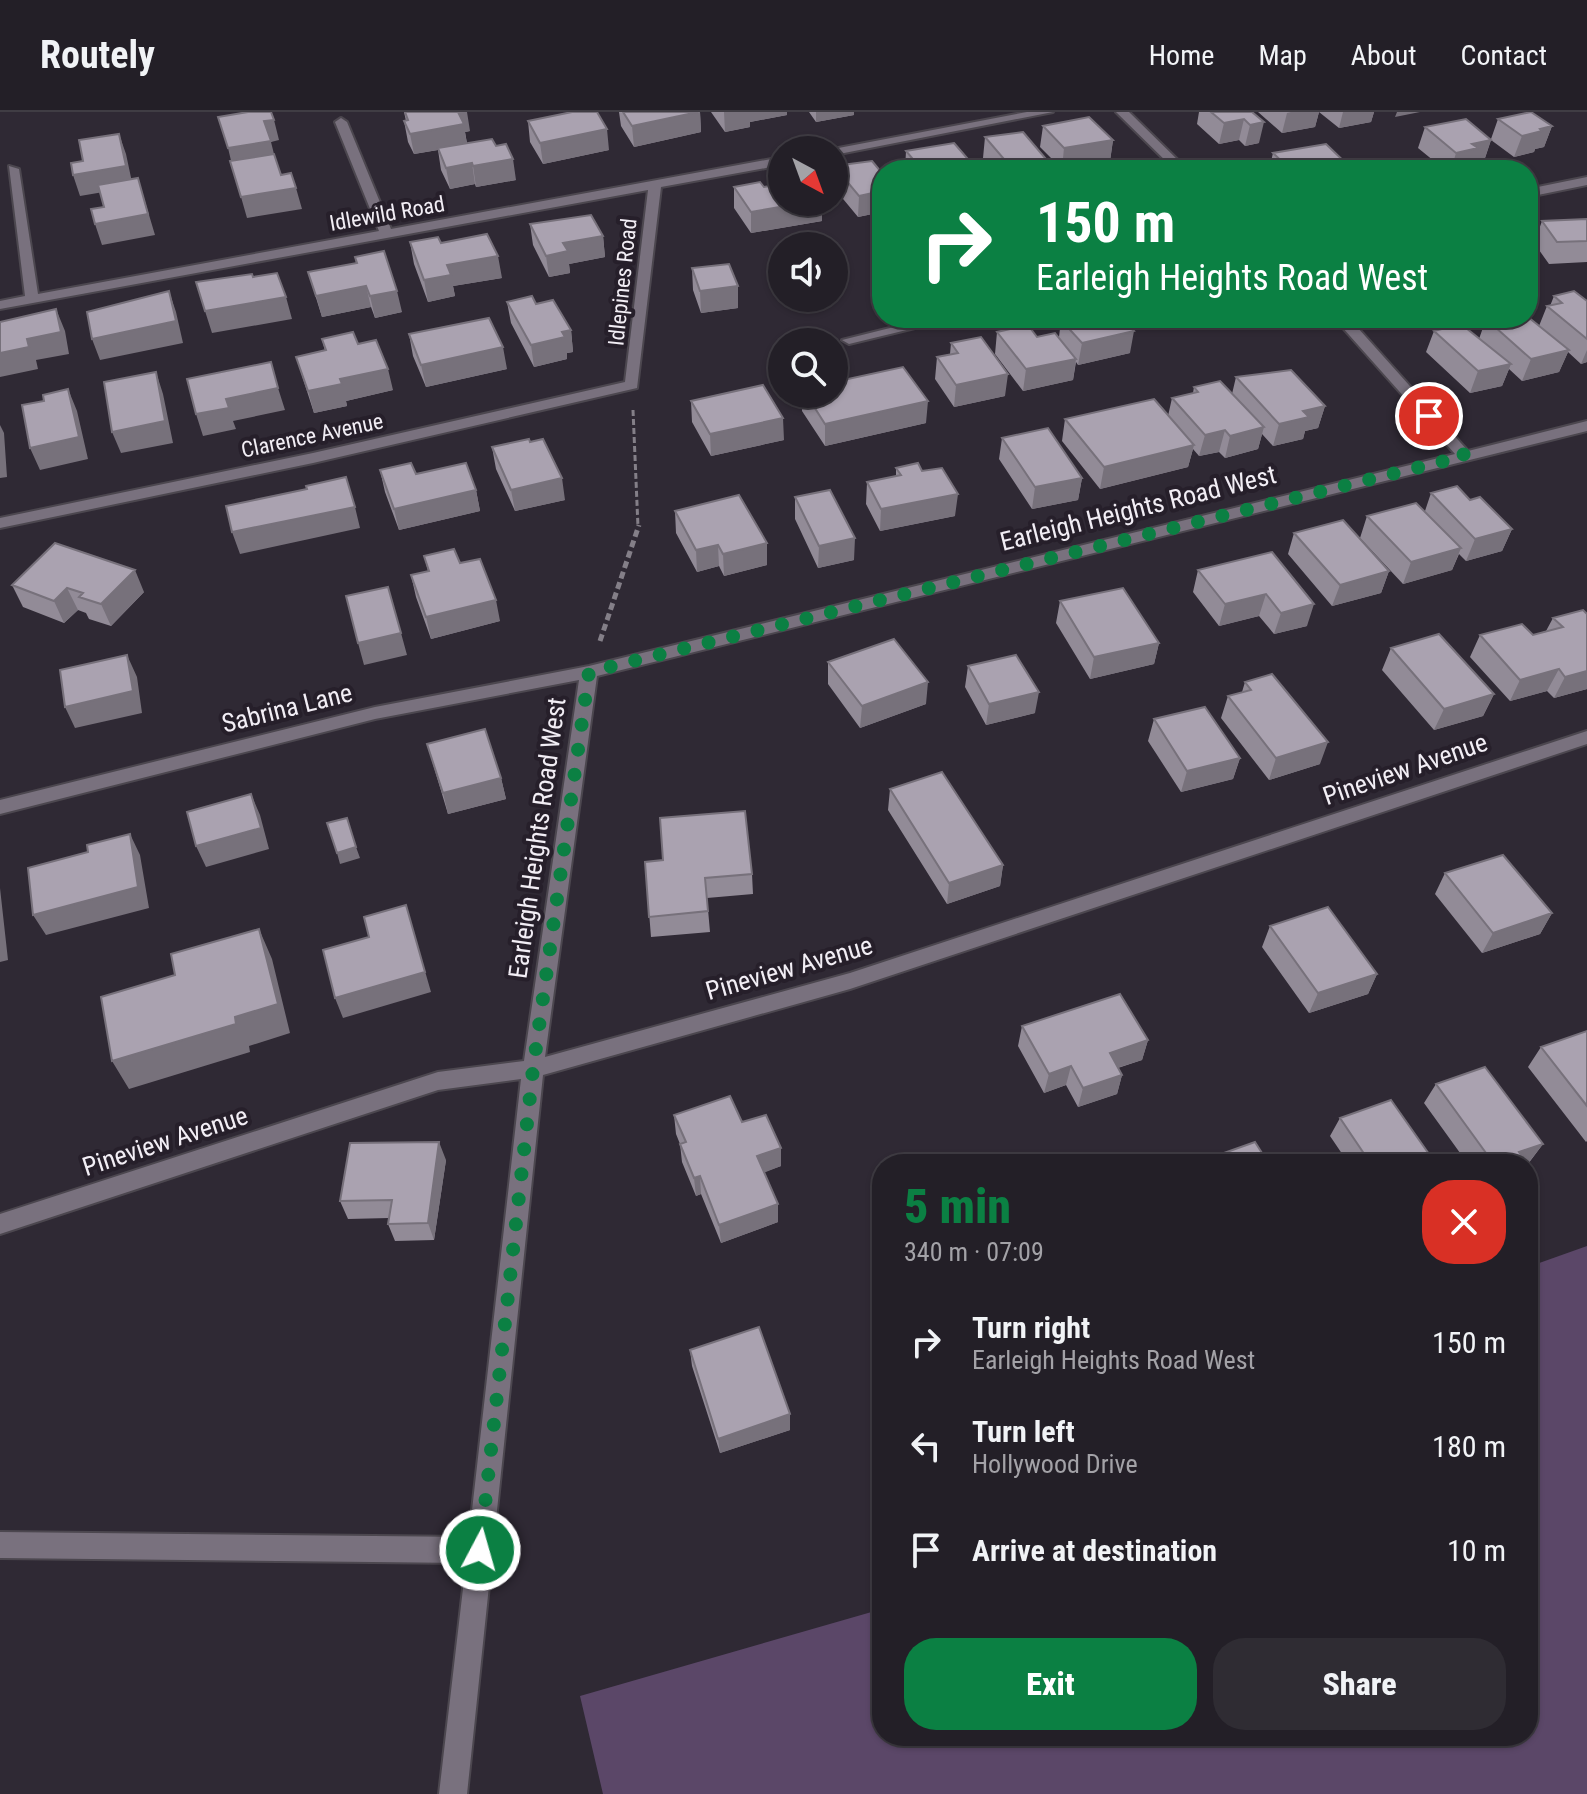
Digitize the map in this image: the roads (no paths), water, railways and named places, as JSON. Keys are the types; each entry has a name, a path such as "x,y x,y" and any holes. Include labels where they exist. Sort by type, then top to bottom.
{"street":[{"path":"848,148 1047,112"},
{"path":"1122,112 1172,160"},
{"path":"341,122 386,233"},
{"name":"Idlewild Road","path":"0,305 768,164"},
{"path":"13,169 32,299"},
{"path":"1538,191 1587,181"},
{"name":"Idlepines Road","path":"632,385 655,185"},
{"path":"849,340 904,328"},
{"path":"1350,328 1465,456"},
{"name":"Clarence Avenue","path":"0,523 313,458 632,385"},
{"name":"Earleigh Heights Road West","path":"453,1794 533,1069 589,672 1587,426"},
{"name":"Sabrina Lane","path":"0,807 375,713 589,672"},
{"name":"Pineview Avenue","path":"0,1224 438,1081 533,1069 850,981 1587,737"},
{"path":"0,1545 480,1550"}]}
